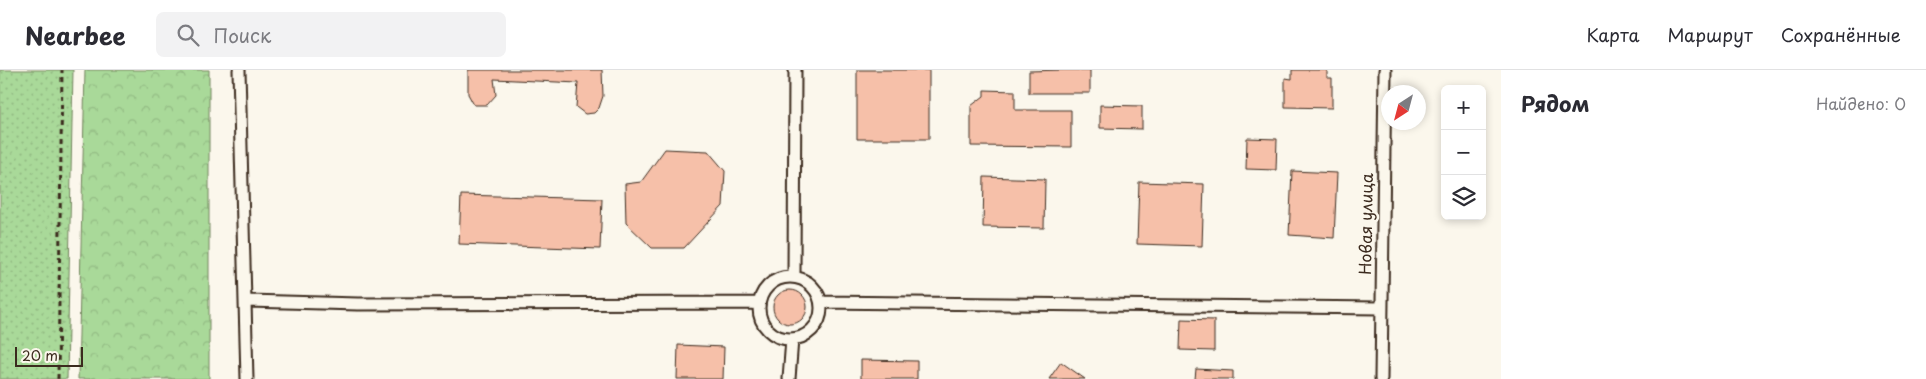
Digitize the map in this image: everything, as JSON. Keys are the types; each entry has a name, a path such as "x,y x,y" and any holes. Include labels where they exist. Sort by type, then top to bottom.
{"lane":[{"path":"239,70 247,379"},
{"path":"794,276 795,70"},
{"name":"Новая улица","path":"1381,379 1386,70"},
{"path":"794,276 806,281 816,290 821,302 819,320 808,334 792,339 778,337 767,329 760,317 759,303 765,288 778,279 794,276"},
{"path":"245,301 358,304 759,303"},
{"path":"821,302 1381,308"},
{"path":"789,379 792,339"}],"path":[{"path":"58,379 62,70"}],"green space":[{"path":"0,70 73,70 67,379 0,379"},
{"path":"85,70 209,70 209,379 78,379"}],"building":[{"path":"468,70 602,70 603,96 599,108 594,113 585,114 576,107 578,83 494,79 496,95 487,105 474,105 468,94"},
{"path":"857,70 929,70 929,139 857,139"},
{"path":"1090,70 1090,93 1029,93 1029,71"},
{"path":"1292,70 1327,70 1327,78 1332,78 1332,108 1285,107 1285,78 1292,79"},
{"path":"984,90 1015,91 1015,110 1071,110 1071,147 971,146 971,106 984,96"},
{"path":"1100,105 1142,106 1142,129 1100,128"},
{"path":"1247,138 1277,139 1276,170 1246,169"},
{"path":"665,149 708,151 725,171 723,206 684,248 652,248 626,223 625,184 641,182"},
{"path":"1292,171 1337,173 1334,238 1289,235"},
{"path":"984,177 1045,179 1044,228 983,227"},
{"path":"1139,182 1204,184 1202,246 1137,244"},
{"path":"461,195 602,199 600,249 459,244"},
{"path":"790,290 802,295 807,307 802,319 790,324 778,319 773,307 778,295"},
{"path":"1181,319 1214,320 1214,351 1180,350"},
{"path":"678,345 724,347 723,379 677,379"},
{"path":"861,360 917,361 917,379 861,379"},
{"path":"1061,362 1085,379 1049,379"},
{"path":"1196,369 1233,371 1233,379 1195,379"}]}
